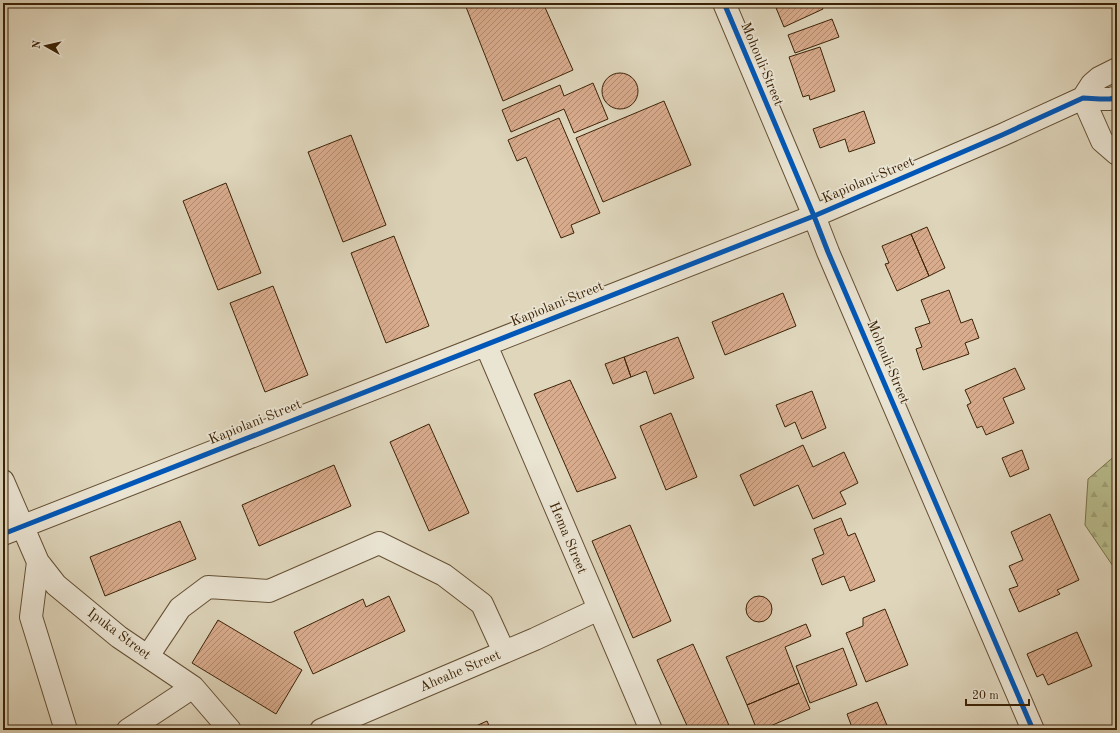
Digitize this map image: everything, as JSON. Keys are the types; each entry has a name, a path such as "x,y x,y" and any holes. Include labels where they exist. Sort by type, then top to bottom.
{"street":[{"name":"Mohouli Street","path":"724,3 828,252 1032,730"},
{"name":"Kapiolani Street","path":"1083,98 1092,84 1099,78 1117,69"},
{"name":"Kapiolani Street","path":"13,530 814,216 1002,135 1083,98 1110,99 1117,97"},
{"path":"1083,98 1102,141 1117,154"},
{"name":"Hema Street","path":"486,345 652,730"},
{"name":"Ipuka Street","path":"3,481 13,530 56,585 119,637 193,687 230,730"},
{"path":"148,656 180,608 208,587 269,591 379,543 444,575 482,604 504,652"},
{"path":"38,562 31,617 66,730"},
{"name":"Aheahe Street","path":"321,730 536,639 599,609"},
{"path":"128,730 193,687"}],"green space":[{"path":"1117,454 1117,572 1085,525 1088,479"}],"building":[{"path":"476,3 543,3 573,70 503,101 466,7"},
{"path":"774,3 820,3 823,9 784,27"},
{"path":"832,19 839,37 795,53 788,35"},
{"path":"820,47 835,91 810,100 809,95 803,97 789,57"},
{"path":"624,73 633,78 637,84 637,98 633,104 624,109 616,109 607,104 603,98 602,87 607,78 613,74"},
{"path":"593,83 608,119 574,133 564,109 511,132 502,110 560,85 564,96"},
{"path":"664,101 691,165 603,202 576,138"},
{"path":"864,111 875,143 849,152 845,139 820,148 813,129"},
{"path":"559,118 600,213 571,225 574,233 561,238 526,157 517,161 508,140"},
{"path":"351,135 386,225 343,242 308,152"},
{"path":"226,183 261,273 218,290 183,201"},
{"path":"927,227 945,268 929,276 911,234"},
{"path":"911,234 929,276 897,291 885,264 889,263 882,246"},
{"path":"394,236 429,326 386,343 351,253"},
{"path":"273,286 308,375 265,392 230,303"},
{"path":"949,290 961,323 972,319 979,338 965,343 969,354 923,370 916,349 922,347 915,328 930,323 921,300"},
{"path":"783,293 796,326 725,355 712,322"},
{"path":"678,337 694,378 654,394 646,371 631,377 624,357"},
{"path":"624,357 631,377 613,384 605,364"},
{"path":"1015,368 1025,389 1003,398 1014,423 986,435 982,426 977,428 967,405 971,403 965,390"},
{"path":"570,380 616,478 577,492 534,394"},
{"path":"812,391 826,428 802,439 795,422 785,427 776,405"},
{"path":"671,413 697,477 666,490 640,426"},
{"path":"429,424 469,513 429,531 390,442"},
{"path":"803,445 813,467 844,452 858,483 840,492 846,504 813,519 798,485 754,506 740,475"},
{"path":"1022,450 1029,469 1010,477 1002,458"},
{"path":"334,465 351,506 259,546 242,505"},
{"path":"1050,514 1079,580 1057,590 1060,594 1019,612 1009,589 1018,586 1009,566 1023,560 1011,532"},
{"path":"841,518 848,536 855,533 875,581 850,591 844,576 822,585 812,559 824,554 814,529"},
{"path":"180,521 196,559 105,596 90,557"},
{"path":"630,525 671,621 633,638 592,541"},
{"path":"389,596 405,631 313,674 294,632 363,599 366,607"},
{"path":"759,596 768,600 772,609 768,618 759,622 750,618 746,609 750,600"},
{"path":"885,609 908,665 866,682 846,633 863,626 863,618"},
{"path":"218,620 302,670 276,714 192,663"},
{"path":"806,624 811,636 785,647 799,683 747,705 726,657"},
{"path":"1077,632 1092,666 1048,685 1043,674 1037,677 1027,654"},
{"path":"693,644 731,730 689,730 657,660"},
{"path":"843,648 857,685 810,703 796,666"},
{"path":"799,683 810,709 761,730 757,730 747,705"},
{"path":"877,702 889,730 853,730 847,714"},
{"path":"487,721 491,730 467,730"}],"cycle path":[{"path":"724,3 828,252 1033,730"},
{"path":"3,534 814,216 1002,135 1083,98 1110,99 1117,97"}]}
